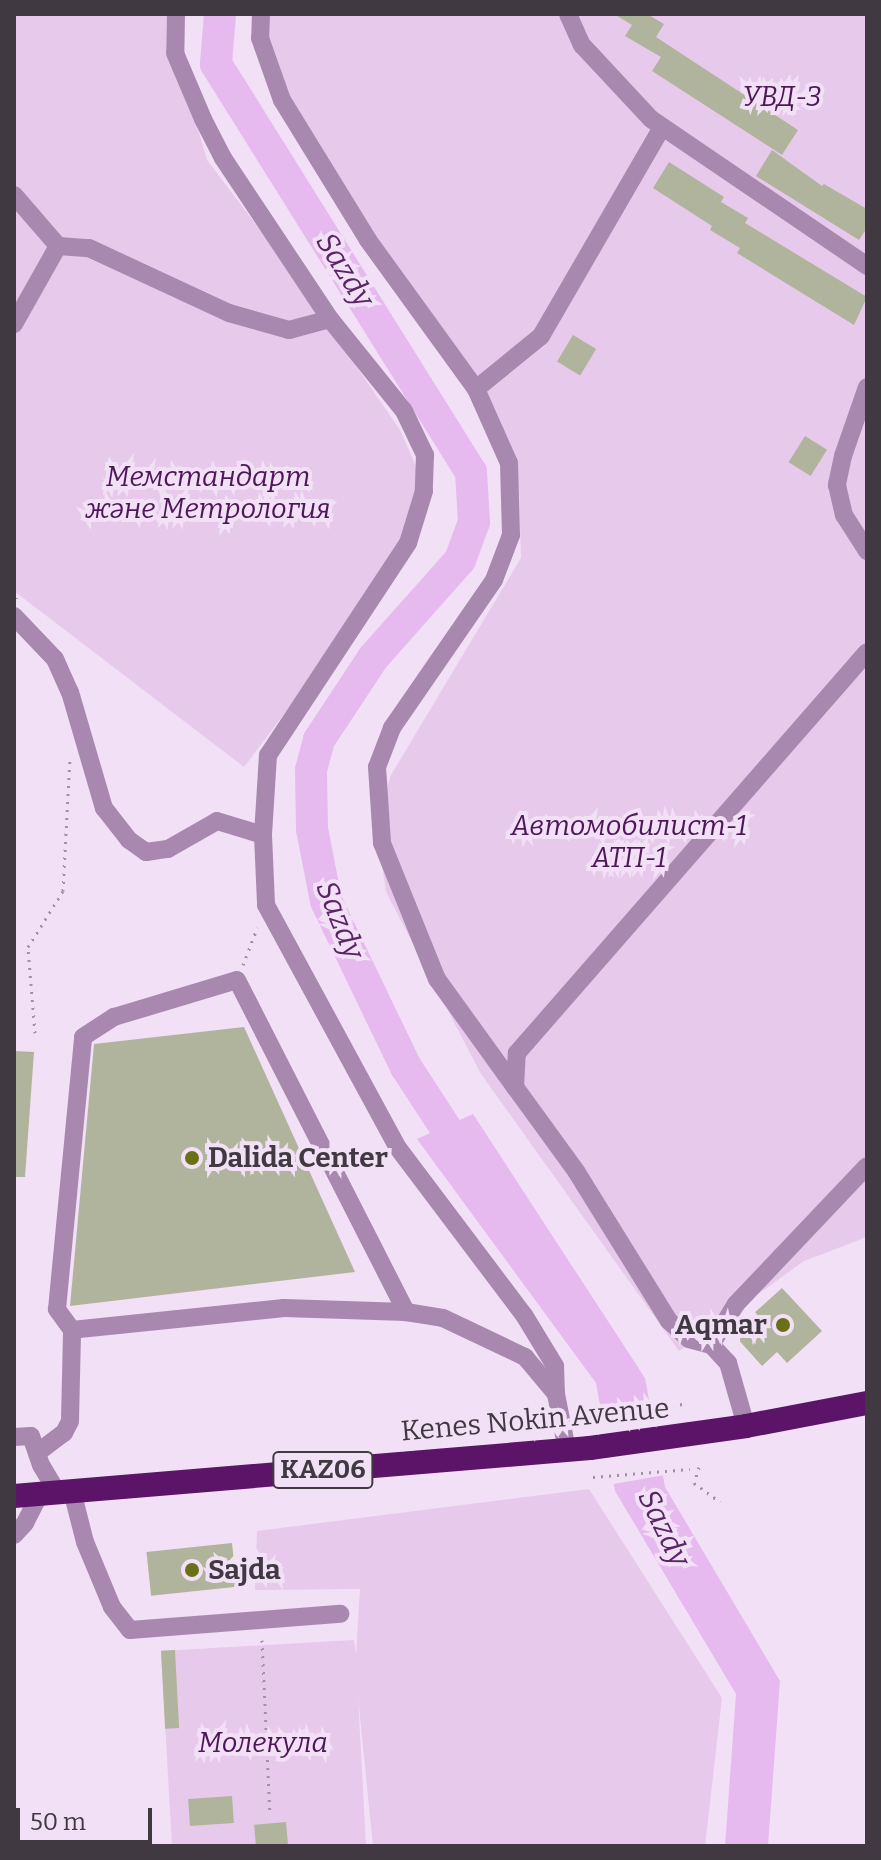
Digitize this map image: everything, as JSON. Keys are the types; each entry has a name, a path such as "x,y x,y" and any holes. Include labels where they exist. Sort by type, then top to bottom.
{"highway":[{"name":"Kenes Nokin Avenue","path":"14,1496 578,1449 687,1436 867,1403"}],"street":[{"path":"176,14 175,53 223,158 330,319 404,411 425,455 424,491 408,543 268,755 263,835 266,905 398,1148 524,1315 555,1366 556,1394"},
{"path":"261,14 260,38 282,100 368,240 476,389 509,463 511,535 494,580 392,728 377,767 382,843 437,979 576,1171 669,1321 689,1339 711,1345 728,1363 746,1426"},
{"path":"568,14 582,45 662,127 867,266"},
{"path":"476,389 541,336 662,127"},
{"path":"14,195 58,246 89,248 229,313 289,330 330,319"},
{"path":"14,324 58,246"},
{"path":"867,387 843,456 837,485 844,515 867,551"},
{"path":"14,616 55,659 70,692 104,808 129,840 146,852 168,849 217,821 263,835"},
{"path":"515,1087 517,1053 867,652"},
{"path":"37,1453 64,1433 70,1421 72,1330 57,1309 83,1037 114,1017 237,980 406,1312"},
{"path":"711,1345 736,1304 867,1166"},
{"path":"72,1330 284,1308 406,1312 443,1318 525,1357 556,1394 578,1449"},
{"path":"14,1437 31,1436 56,1492 85,1542 112,1607 130,1630 340,1614"},
{"path":"14,1535 56,1492"}],"path":[{"path":"35,1033 28,947 63,891 71,746"},
{"path":"237,980 266,905"},
{"path":"585,1416 683,1404"},
{"path":"699,1467 694,1483 720,1502"},
{"path":"593,1477 690,1469"},
{"path":"261,1620 270,1815"}],"green space":[{"name":"Мемстандарт және Метрология","path":"14,14 177,14 174,47 207,160 288,267 400,430 423,482 397,564 244,767 14,591"},
{"path":"266,14 867,14 867,1237 804,1261 679,1351 481,1074 386,892 376,822 391,775 521,558 519,489 498,422 269,91"},
{"name":"Молекула","path":"589,1489 722,1698 705,1846 373,1846 358,1697 366,1846 172,1846 161,1651 354,1640 356,1656 360,1589 255,1590 257,1531"}],"water":[{"path":"473,1114 645,1378 665,1487 780,1681 768,1846 725,1846 736,1694 615,1491 596,1383 417,1139"}],"pier":[{"path":"653,1401 666,1475 611,1485 598,1411"}],"building":[{"path":"614,14 647,14 664,24 656,37 798,130 782,155 652,71 661,57 625,36 632,25"},
{"path":"772,150 822,186 824,184 867,209 867,228 859,240 756,176"},
{"path":"669,162 724,197 721,202 748,218 745,223 867,297 854,325 737,253 740,248 710,230 712,226 653,188"},
{"path":"573,335 596,349 580,375 557,362"},
{"path":"805,436 827,450 811,476 789,462"},
{"name":"Dalida Center","path":"244,1027 355,1272 70,1306 94,1044"},
{"path":"14,1051 34,1052 25,1177 14,1177"},
{"name":"Aqmar","path":"782,1288 822,1331 787,1363 777,1352 762,1366 736,1337 757,1318 753,1314"},
{"name":"Sajda","path":"232,1543 237,1587 151,1596 146,1552"},
{"path":"175,1650 179,1728 165,1729 161,1651"},
{"path":"232,1796 234,1823 190,1826 188,1799"},
{"path":"286,1822 288,1846 256,1846 254,1825"}],"waterway":[{"name":"Sazdy","path":"220,14 216,64 471,472 474,522 460,560 373,658 319,740 311,770 312,829 326,901 406,1067 468,1162"}],"place":[{"name":"Dalida Center","path":"192,1158"},
{"name":"Aqmar","path":"783,1325"},
{"name":"Sajda","path":"192,1570"}],"park label":[{"name":"УВД-3","path":"782,97"},
{"name":"Автомобилист-1 АТП-1","path":"629,842"}]}
